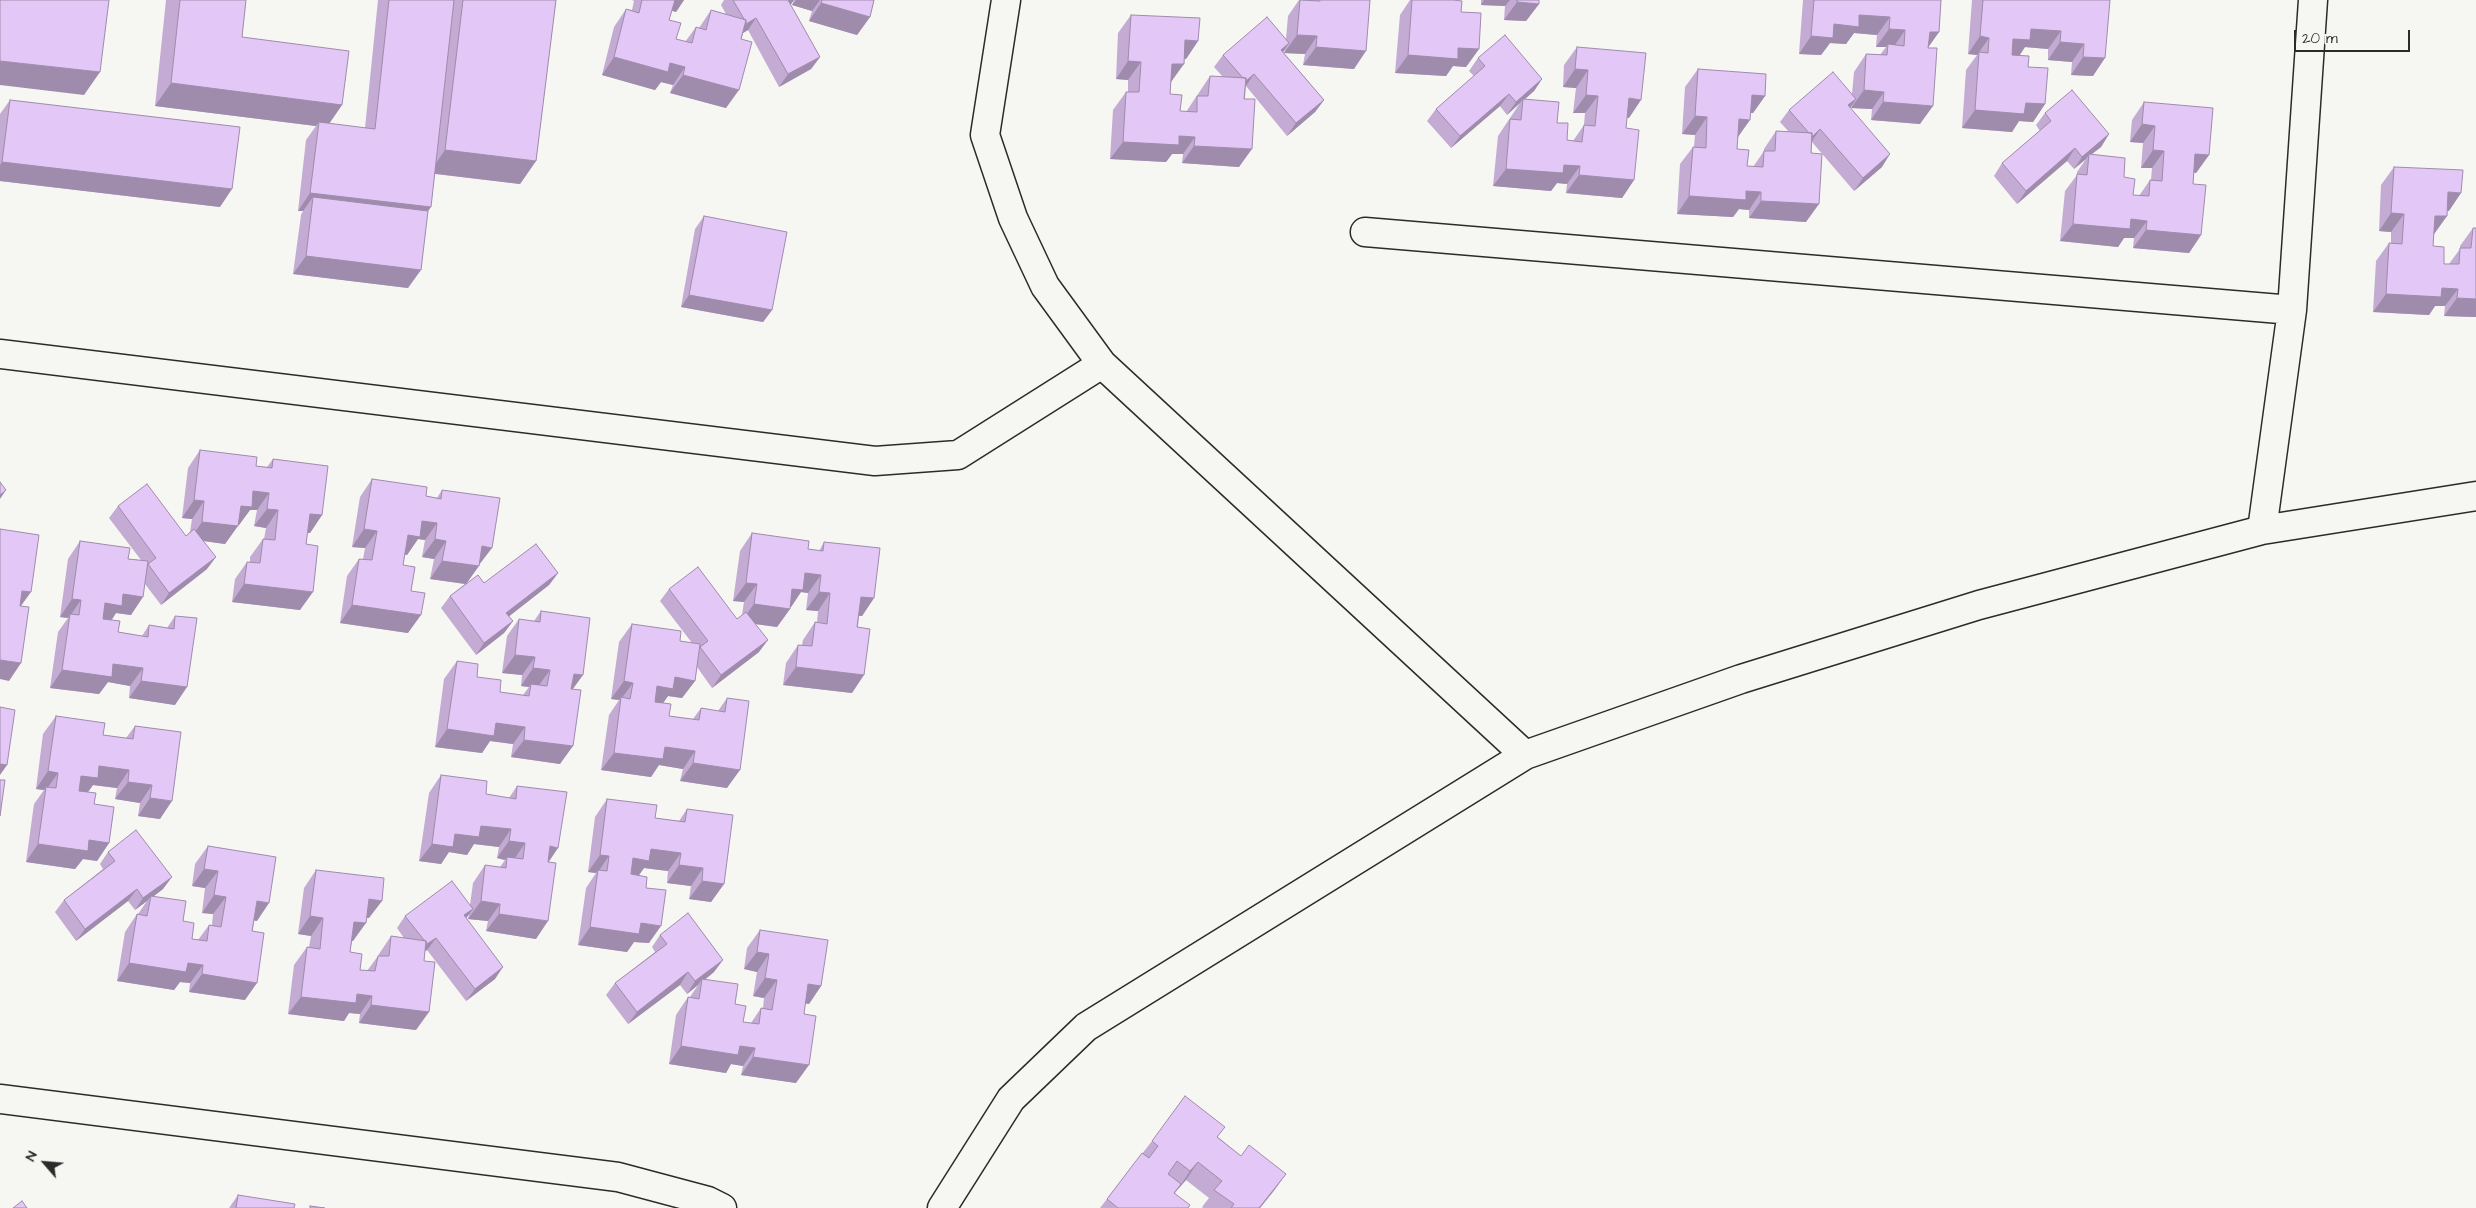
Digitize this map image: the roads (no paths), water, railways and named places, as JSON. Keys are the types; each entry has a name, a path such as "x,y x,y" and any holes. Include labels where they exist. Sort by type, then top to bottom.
{"street":[{"path":"1006,0 985,135 1013,218 1045,286 1102,364 1526,755"},
{"path":"2262,530 2292,310 2313,0"},
{"path":"1365,232 2292,310"},
{"path":"0,354 875,461 958,455 1102,364"},
{"path":"942,1208 1011,1099 1086,1027 1526,755 1741,678 1979,605 2262,530 2476,496"},
{"path":"0,1099 618,1178 708,1201 722,1208"}]}
